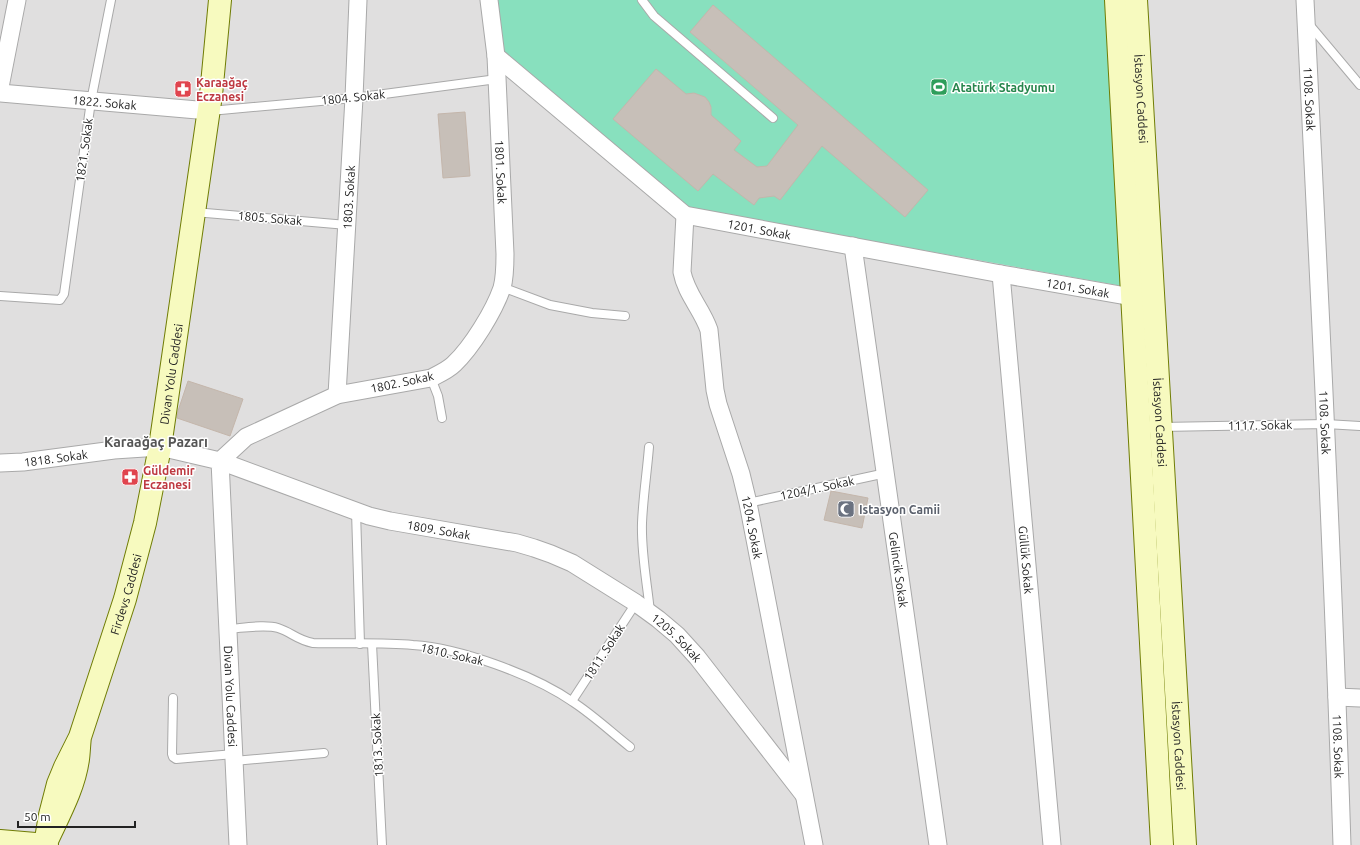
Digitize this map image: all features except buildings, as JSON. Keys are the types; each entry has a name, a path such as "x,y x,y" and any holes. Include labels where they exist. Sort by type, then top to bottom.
{"main road":[{"name":"Divan Yolu Caddesi","path":"160,448 193,212 209,111 220,0"},
{"name":"İstasyon Caddesi","path":"1116,0 1162,845"},
{"name":"İstasyon Caddesi","path":"1136,0 1185,845"},
{"name":"Firdevs Caddesi","path":"45,845 50,815 58,784 80,737 125,599 145,523 160,448"},
{"path":"0,841 45,845"}],"street":[{"path":"0,87 17,0"},
{"name":"1803. Sokak","path":"337,395 354,98 358,0"},
{"path":"489,0 496,56"},
{"name":"1108. Sokak","path":"1305,0 1326,424 1342,845"},
{"name":"1801. Sokak","path":"496,56 505,254 502,287"},
{"name":"1201. Sokak","path":"496,56 685,215 1132,297"},
{"name":"1822. Sokak","path":"0,93 209,111"},
{"name":"1204. Sokak","path":"685,215 682,272 686,287 709,330 715,390 718,404 741,474 748,504 814,845"},
{"name":"Gelincik Sokak","path":"853,246 938,845"},
{"name":"Güllük Sokak","path":"1001,274 1052,845"},
{"name":"1802. Sokak","path":"220,461 246,437 337,395 431,378 443,372 454,364 467,349 485,322 502,287"},
{"path":"160,448 220,461"},
{"name":"1818. Sokak","path":"0,463 23,462 114,450 160,448"},
{"name":"1809. Sokak","path":"220,461 356,511 390,521 517,543 540,550 572,563 650,613"},
{"name":"Divan Yolu Caddesi","path":"220,461 238,845"},
{"name":"1205. Sokak","path":"650,613 678,635 697,657 804,795"},
{"path":"1337,697 1360,698"}],"lane":[{"name":"1821. Sokak","path":"0,296 60,300 64,294 91,101 111,0"},
{"path":"642,0 654,16 773,118"},
{"path":"1306,21 1360,85"},
{"name":"1804. Sokak","path":"209,111 354,98 497,79"},
{"name":"1805. Sokak","path":"193,212 347,225"},
{"path":"502,287 550,305 592,313 625,316"},
{"path":"431,378 438,396 442,418"},
{"name":"1117. Sokak","path":"1161,426 1326,424 1360,426"},
{"name":"1205. Sokak","path":"650,447 643,500 642,524 650,613"},
{"name":"1204/1. Sokak","path":"748,504 886,473"},
{"path":"356,511 360,644"},
{"name":"1811. Sokak","path":"572,701 636,603"},
{"name":"1810. Sokak","path":"228,628 273,627 304,641 313,643 414,645 453,652 487,662 517,673 572,701 591,714 630,747"},
{"name":"1813. Sokak","path":"372,644 382,845"},
{"path":"173,698 172,754 176,759 324,753"}],"shaded area":[{"path":"0,0 1360,0 1360,845 0,845"}],"green space":[{"path":"495,0 1107,0 1122,286 688,208 501,55"}],"place":[{"name":"Atatürk Stadyumu","path":"939,87"},
{"name":"Karaağaç Eczanesi","path":"183,89"},
{"name":"Güldemir Eczanesi","path":"130,477"},
{"name":"Istasyon Camii","path":"846,509"}],"district":[{"name":"Karaağaç Pazarı","path":"156,442"}]}
